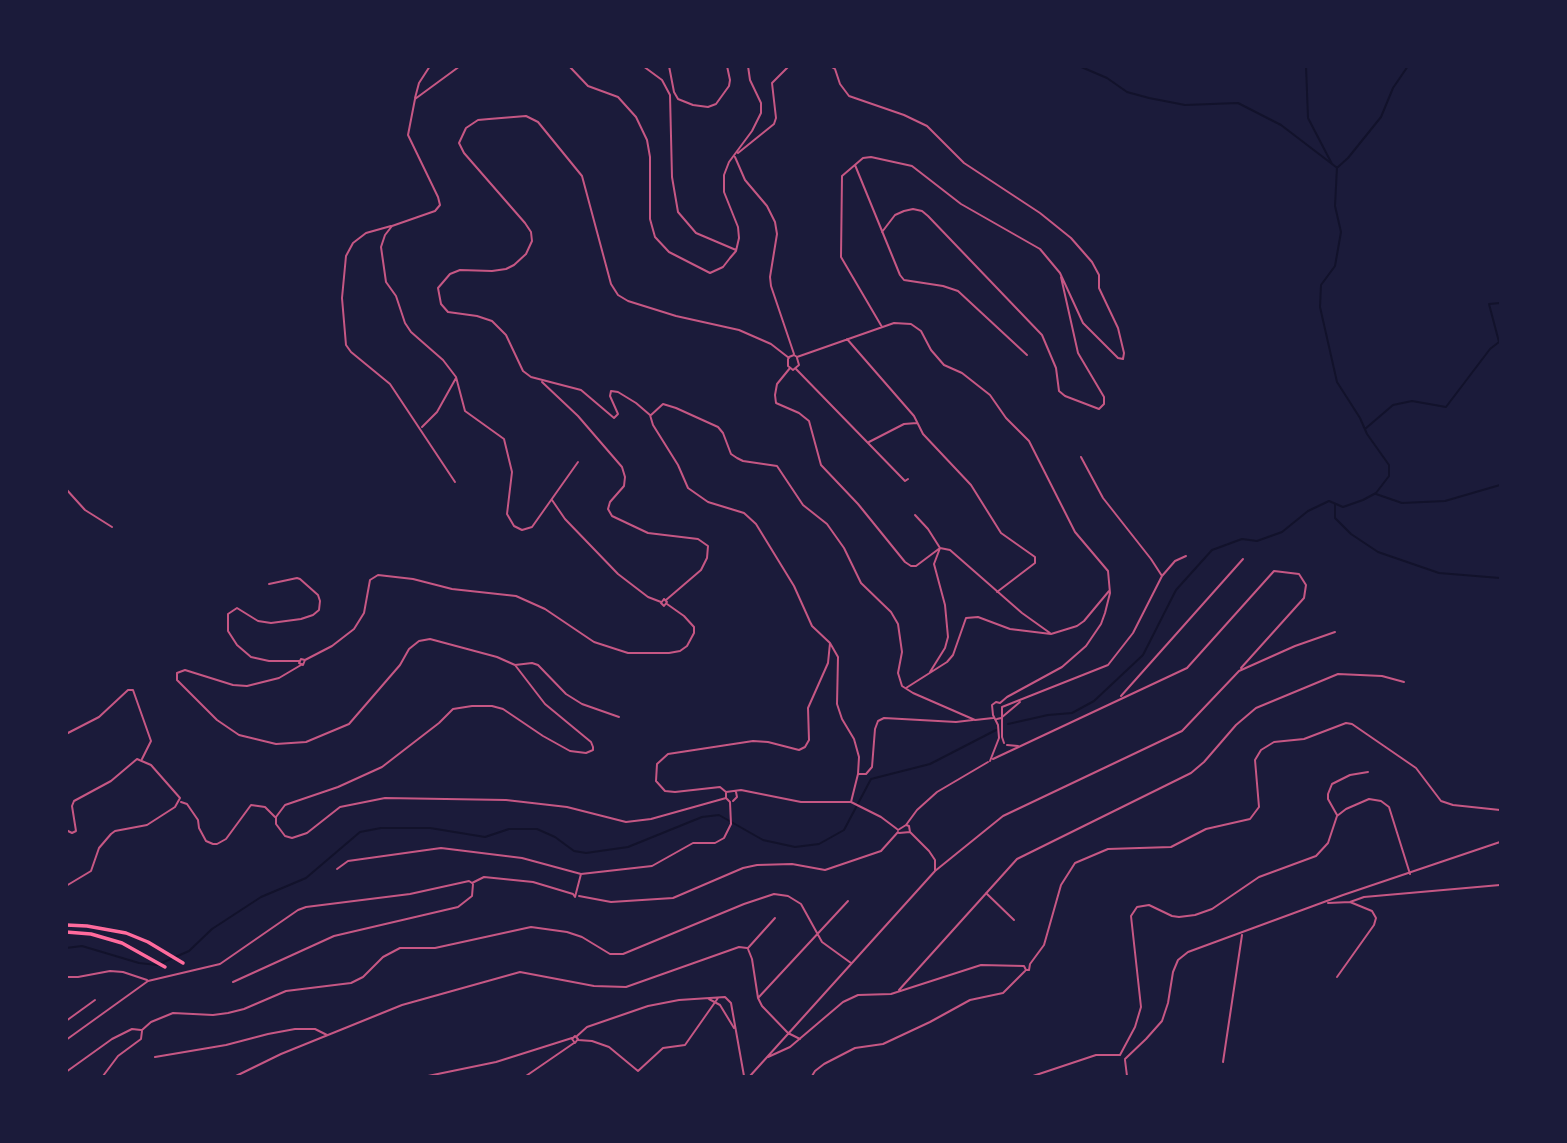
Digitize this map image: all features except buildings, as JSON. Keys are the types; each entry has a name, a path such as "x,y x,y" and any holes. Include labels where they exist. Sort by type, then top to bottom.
{"highway":[{"path":"66,925 125,933 163,950 183,963"},
{"path":"66,933 106,938 148,955 166,967"}],"street":[{"path":"430,66 419,83 408,135 440,205 435,211 366,233 348,248 343,283 345,337 351,352 390,384 455,482"},
{"path":"415,99 460,66"},
{"path":"569,66 588,86 618,97 642,127 652,171 650,219 655,237 669,252 710,273 723,267 736,251 739,238 738,227 724,192 724,175 729,162 774,124 776,118 772,83 789,66"},
{"path":"643,66 662,80 670,97 672,177 678,212 696,233 736,251"},
{"path":"669,66 676,96"},
{"path":"670,97 676,96 693,105 712,106 729,86 727,66"},
{"path":"735,156 761,113 761,103 750,80 748,66"},
{"path":"830,66 835,69 840,84 849,96 927,126 964,163 1048,219 1071,238 1099,275 1103,298 1118,328 1124,353 1123,359 1118,358 1083,323 1060,273 1040,249 961,204 912,166 871,157 863,158 844,172 840,181 841,257 882,327"},
{"path":"661,602 702,570 708,558 708,546 698,538 649,533 612,516 608,509 610,502 624,486 622,467 578,416 541,381 523,370 506,335 492,321 448,312 440,304 438,288 450,274 460,270 506,269 526,254 532,241 531,232 525,223 488,183 461,148 459,143 463,134 478,120 526,116 538,122 582,176 611,284 618,295 628,301 676,316 739,330 771,344 789,358 790,368 777,384 776,403 805,415 821,465 858,504 905,562 916,566 940,548 950,550 997,592 1051,634"},
{"path":"735,156 745,180 767,206 775,222 778,234 771,268 771,286 799,365 796,369"},
{"path":"855,164 904,280 958,291 1027,355"},
{"path":"882,232 895,215 913,209 928,216 1041,335 1056,368 1059,391 1099,409 1104,404 1104,397 1078,353 1060,273"},
{"path":"392,226 381,247 386,282 396,296 411,332 443,360 456,377 465,411 498,432 506,444 512,472 508,514 514,526 523,530 532,527 578,462"},
{"path":"789,358 894,323 912,324 921,331 931,350 944,365 962,373 990,395 1006,418 1029,441 1075,532 1108,571 1110,590 1101,624 1080,653 1062,667 1000,703 993,704 998,744 990,761"},
{"path":"847,339 892,388 923,433 971,485 1001,533 1037,559 997,592"},
{"path":"790,368 796,369 905,481 908,479"},
{"path":"421,428 437,412 456,377"},
{"path":"541,381 581,390 614,418 618,415 610,393 614,390 636,403 650,415 688,488 708,502 744,513 756,524 794,586 812,626 830,643 838,657 836,704 857,750 858,774 851,802"},
{"path":"650,415 663,404 677,408 718,427 731,454 737,458 773,465 780,470 803,505 827,524 844,548 861,583 891,612 898,624 901,652 898,678 905,689 975,720"},
{"path":"868,442 904,424 918,423"},
{"path":"1081,457 1103,498 1162,576"},
{"path":"66,489 85,510 112,527"},
{"path":"551,499 565,519 618,574 648,597 661,602 663,606 667,604"},
{"path":"915,514 929,528 940,548"},
{"path":"930,672 945,648 948,637 945,605 934,564 940,548"},
{"path":"1002,708 1112,662 1133,634 1162,576 1175,561 1186,556"},
{"path":"1121,697 1244,559"},
{"path":"66,1040 148,981 220,964 306,907 410,894 472,882 484,877 533,881 611,902 663,899 684,895 735,871 757,865 792,864 825,870 881,851 906,825 916,810 937,792 1001,755 1187,668 1274,571 1302,576 1306,595 1182,730 1003,816 935,871 750,1076"},
{"path":"269,584 300,579 318,595 320,601 318,610 313,615 301,619 271,623 258,621 237,608 228,614 228,631 237,645 251,657 269,661 305,660 332,646 354,629 363,613 370,580 378,575 413,579 460,590 516,596 549,611 594,642 628,653 669,653 687,646 694,627 667,604 666,600"},
{"path":"905,689 941,667 953,655 962,623 971,616 1010,629 1051,634 1084,621 1110,590"},
{"path":"1239,671 1335,632"},
{"path":"305,660 304,664 279,678 247,686 233,685 185,670 177,673 177,680 232,732 264,743 292,744 312,740 349,724 400,665 409,649 419,641 430,639 515,665 538,665 574,699 618,717"},
{"path":"726,792 720,787 675,792 665,790 656,781 657,764 668,754 753,741 799,750 805,747 809,740 808,708 828,663 830,643"},
{"path":"299,661 301,665"},
{"path":"276,817 290,802 338,787 382,766 439,723 453,709 462,707 492,706 503,709 570,751 582,753 593,750 591,742 545,704 515,665"},
{"path":"898,992 1014,862 1198,768 1248,713 1267,702 1338,674 1382,676 1404,682"},
{"path":"1134,682 1135,691"},
{"path":"66,734 95,719 128,690 132,690 151,741 141,760"},
{"path":"858,774 866,774 872,766 875,729 878,721 884,718 956,722 1003,717 1024,699"},
{"path":"1000,703 1006,753"},
{"path":"985,718 993,712"},
{"path":"812,1076 824,1064 855,1048 883,1044 970,999 1003,993 1030,969 1030,964 1044,945 1061,885 1075,863 1108,849 1171,847 1206,829 1250,819 1259,807 1255,760 1261,750 1274,743 1304,739 1346,723 1352,724 1416,768 1441,801 1453,805 1500,810"},
{"path":"998,744 1023,745"},
{"path":"995,749 1001,755"},
{"path":"66,830 72,833 76,829 72,806 74,802 111,781 133,761 141,760 164,778 179,795 180,802"},
{"path":"1337,816 1328,799 1332,784 1337,780 1368,772"},
{"path":"726,792 749,790 801,802 851,802 881,817 898,831 910,832"},
{"path":"730,802 737,797 735,791"},
{"path":"337,869 348,861 441,848 522,858 581,874 652,866 693,843 715,843 724,838 731,824 730,802 726,792"},
{"path":"180,802 187,804 198,820 206,841 213,844 226,839 251,806 264,807 276,817 280,831 292,838 307,833 340,807 385,798 506,800 567,807 626,822 651,819 726,797"},
{"path":"1120,1055 1135,1027 1141,1007 1131,916 1137,907 1149,905 1179,917 1212,909 1259,877 1316,856 1328,843 1337,816 1369,799 1385,803 1391,812 1410,874"},
{"path":"66,887 91,871 100,848 111,834 120,830 141,828 180,802"},
{"path":"906,825 935,860 935,871"},
{"path":"1125,1059 1162,1021 1173,972 1181,956 1343,895 1500,842"},
{"path":"575,894 581,874"},
{"path":"233,982 334,936 458,907 472,896 472,882"},
{"path":"1324,903 1500,885"},
{"path":"986,893 1014,920"},
{"path":"103,1076 118,1056 141,1039 142,1030 151,1022 173,1013 228,1013 286,991 351,983 363,977 383,957 400,948 435,948 531,927 567,932 582,937 610,954 623,954 762,897 780,895 795,899 805,907 816,935 851,963"},
{"path":"758,998 848,901"},
{"path":"1336,977 1374,925 1376,918 1372,911 1350,902"},
{"path":"747,948 775,918"},
{"path":"1223,1062 1242,933"},
{"path":"236,1076 281,1054 402,1005 520,972 594,986 626,987 740,947 747,948"},
{"path":"747,948 762,1006 788,1033 800,1039"},
{"path":"768,1057 790,1047 850,998 858,995 898,992 976,966 1024,966 1027,962 1030,964"},
{"path":"1024,966 1026,970"},
{"path":"66,977 110,971 123,972 148,981"},
{"path":"428,1076 496,1062 572,1038 592,1041 608,1048 638,1071 663,1048 685,1045 720,996"},
{"path":"526,1076 574,1042 587,1027 648,1006 720,996 731,1003 744,1076"},
{"path":"706,998 720,1005 734,1029"},
{"path":"66,1021 95,1000"},
{"path":"66,1072 112,1039 132,1029 142,1030"},
{"path":"155,1057 295,1030 315,1029 328,1035"},
{"path":"572,1038 574,1042"},
{"path":"1033,1076 1096,1055 1120,1055 1125,1059 1127,1076"},
{"path":"72,1068 72,1073"}],"waterway":[{"path":"1079,66 1107,78 1127,92 1149,98 1185,105 1238,103 1281,125 1336,167"},
{"path":"1306,66 1308,118 1332,164"},
{"path":"1338,167 1381,117 1393,88 1408,66"},
{"path":"1008,724 1072,713 1094,701 1143,655 1176,590 1212,550 1242,539 1257,541 1282,532 1308,511 1329,501 1343,507 1363,500 1376,493 1389,476 1389,465 1367,434 1337,382 1320,307 1321,285 1335,266 1341,232 1335,206 1337,167"},
{"path":"1365,429 1393,405 1412,401 1446,407 1490,349 1499,342 1489,304 1500,303"},
{"path":"1376,494 1402,503 1445,501 1500,485"},
{"path":"1335,504 1335,518 1351,534 1378,552 1439,573 1500,578"},
{"path":"66,948 82,946 139,963 157,965 189,951 212,929 261,897 306,878 360,832 381,828 430,828 485,837 509,829 537,829 555,837 574,851 586,853 628,847 702,817 719,815 763,840 795,847 819,844 844,830 871,779 930,764 996,730"}]}
